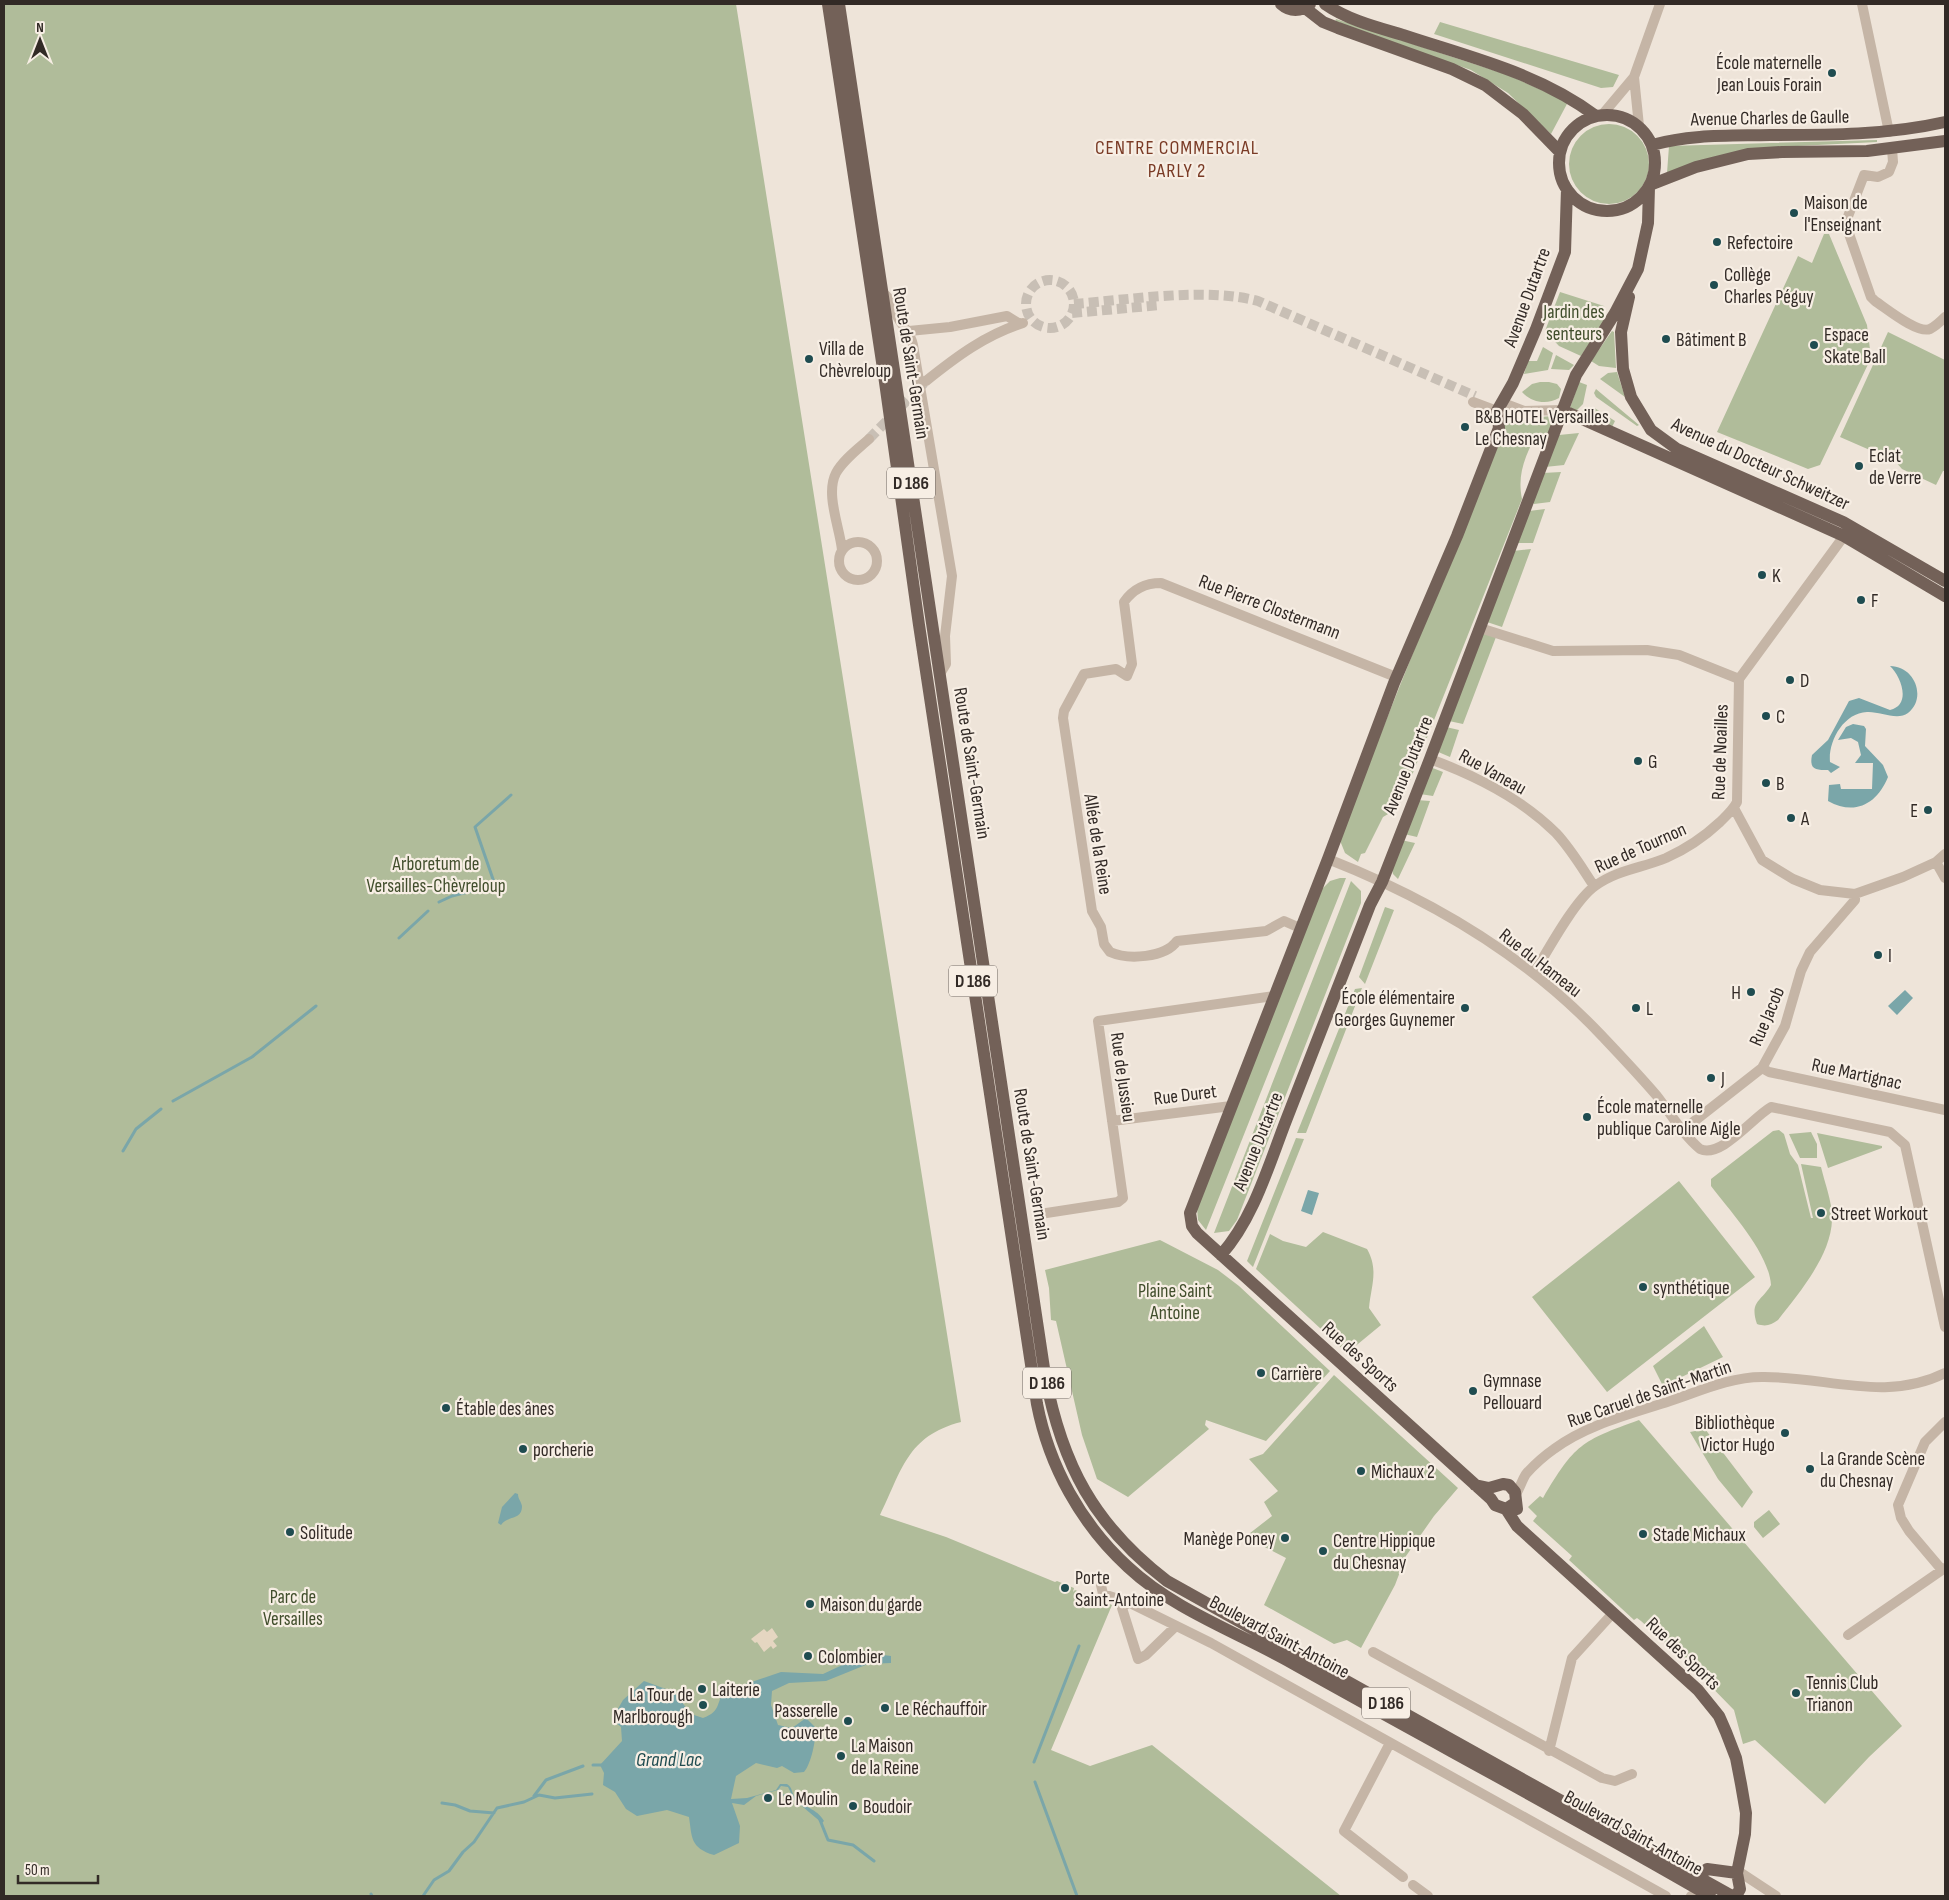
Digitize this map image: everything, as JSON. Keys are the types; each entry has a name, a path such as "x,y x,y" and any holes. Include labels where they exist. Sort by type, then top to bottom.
{"main road":[{"name":"Route de Saint-Germain","path":"828,4 884,375 918,625 1037,1404 1049,1450 1069,1493"},
{"name":"Route de Saint-Germain","path":"839,4 1048,1392 1062,1445 1094,1505"},
{"path":"1281,4 1290,10 1307,6 1331,25 1452,69 1485,85 1523,114 1560,151"},
{"path":"1325,4 1343,15 1541,82 1573,98 1599,115"},
{"path":"1599,115 1622,117 1639,126 1652,145 1655,158 1655,172 1650,186 1640,198 1629,206 1616,210 1601,211 1588,207 1576,200 1567,190 1560,174 1560,151 1573,129 1586,119 1599,115"},
{"name":"Avenue Charles de Gaulle","path":"1652,145 1685,137 1889,132 1945,122"},
{"path":"1889,132 1892,149"},
{"name":"Avenue Charles de Gaulle","path":"1650,186 1696,167 1748,154 1892,149 1945,141"},
{"name":"Avenue Dutartre","path":"1567,190 1564,252 1536,329 1500,407 1499,428 1457,536 1396,677 1328,859 1190,1213 1192,1226 1222,1255 1238,1233 1277,1146 1370,905 1382,882 1580,366 1635,276 1648,223 1650,186"},
{"name":"Avenue du Docteur Schweitzer","path":"1635,276 1622,321 1621,348 1623,369 1631,397 1651,430 1677,449 1843,522 1945,581"},
{"name":"Avenue du Docteur Schweitzer","path":"1562,410 1844,536 1945,596"},
{"name":"Rue des Sports","path":"1222,1255 1475,1485 1493,1493"},
{"name":"Rue des Sports","path":"1511,1498 1496,1507 1493,1493 1500,1484 1511,1498 1517,1526 1698,1690 1719,1716 1736,1758 1746,1813 1743,1851 1737,1872 1740,1889 1736,1896"},
{"name":"Boulevard Saint-Antoine","path":"1069,1493 1092,1527 1116,1555 1162,1594 1288,1661 1694,1889 1710,1896"},
{"name":"Boulevard Saint-Antoine","path":"1094,1505 1116,1535 1134,1553 1179,1588 1694,1889 1732,1896"},
{"path":"1694,1889 1707,1869 1737,1872"}],"street":[{"path":"1599,115 1634,77 1660,4"},
{"path":"1862,4 1889,132"},
{"path":"1634,77 1639,126"},
{"path":"1892,149 1893,162 1889,172 1878,176 1864,175 1847,219 1847,228 1871,297 1875,301 1911,325 1923,330 1929,329 1945,317"},
{"path":"882,292 891,300 896,316 909,331 927,419 952,576 945,636 946,664 940,674"},
{"path":"909,331 950,327 1007,316 1021,324 989,336 959,354 926,381"},
{"path":"1477,398 1500,407"},
{"name":"Avenue du Docteur Schweitzer","path":"1500,407 1524,411 1562,410"},
{"path":"842,550 840,530 831,492 833,480 844,463 868,439"},
{"path":"840,530 857,542 868,545 877,559 874,570 865,579 854,580 844,575 838,560 846,546 857,542"},
{"path":"1480,628 1553,651 1647,650 1679,655 1739,679 1844,536"},
{"name":"Rue Pierre Clostermann","path":"1130,593 1149,583 1161,583 1396,677"},
{"name":"Allée de la Reine","path":"1130,593 1124,602 1132,664 1127,676 1116,669 1084,674 1062,718 1092,911 1101,927 1104,944 1110,952 1127,957 1167,952 1177,941 1266,931 1284,921 1300,928"},
{"name":"Rue de Noailles","path":"1739,679 1737,802 1734,808 1762,860 1793,879 1820,890 1855,894 1936,862 1945,854"},
{"name":"Rue Vaneau","path":"1430,758 1508,795 1551,828 1574,855 1594,886"},
{"name":"Rue de Tournon","path":"1534,973 1568,917 1594,886 1616,874 1665,858 1687,848 1707,834 1734,808"},
{"name":"Rue du Hameau","path":"1328,859 1382,882 1436,909 1534,973 1602,1036 1656,1095 1694,1144 1704,1151 1714,1151 1771,1107 1890,1132 1899,1137 1905,1145 1945,1327"},
{"path":"1936,862 1945,878"},
{"name":"Rue Jacob","path":"1683,1130 1762,1068 1786,1026 1801,971 1810,952 1855,900 1855,894"},
{"name":"Rue de Jussieu","path":"1040,1214 1118,1202 1124,1198 1098,1022 1274,996"},
{"name":"Rue Martignac","path":"1762,1068 1769,1072 1945,1110"},
{"name":"Rue Duret","path":"1112,1121 1231,1106"},
{"name":"Rue Caruel de Saint-Martin","path":"1511,1498 1525,1476 1554,1449 1590,1429 1732,1381 1764,1377 1859,1388 1885,1388 1924,1382 1945,1373"},
{"path":"1848,1635 1944,1569 1909,1531 1901,1518 1898,1504 1925,1442 1945,1422"},
{"name":"Boulevard Saint-Antoine","path":"1104,1578 1101,1585 1103,1594 1128,1602 1211,1642 1666,1896"},
{"path":"1128,1602 1122,1608 1138,1659 1176,1626"},
{"path":"1549,1751 1572,1658 1614,1613"},
{"path":"1373,1652 1549,1751 1609,1782 1632,1774"},
{"path":"1390,1743 1344,1831 1403,1877"},
{"path":"1737,1872 1776,1896"},
{"path":"1413,1885 1428,1896"}],"green space":[{"name":"Arboretum de Versailles-Chèvreloup","path":"4,4 736,4 961,1422 943,1428 917,1446 901,1469 880,1515 946,1537 1074,1588 1073,1592 1075,1590 1112,1605 1051,1750 1090,1766 1152,1745 1341,1896 4,1896"},
{"path":"1336,19 1508,75 1568,102 1551,134 1508,93 1471,70 1335,22"},
{"path":"1440,22 1619,75 1613,87 1601,88 1434,34"},
{"path":"1609,124 1624,127 1637,136 1646,149 1649,164 1646,179 1637,192 1624,201 1609,204 1594,201 1581,192 1572,179 1569,164 1572,149 1581,136 1594,127"},
{"path":"1877,140 1877,142 1778,147 1667,173 1669,146"},
{"name":"Espace Skate Ball","path":"1824,234 1829,234 1867,325 1871,358 1820,465 1808,469 1717,432 1798,256 1812,263"},
{"name":"Jardin des senteurs","path":"1560,292 1604,306 1605,310 1603,313 1607,317 1581,356 1559,346 1545,331"},
{"path":"1612,331 1614,332 1616,368 1599,366 1591,361"},
{"path":"1888,332 1945,360 1945,471 1943,471 1936,485 1902,469 1895,461 1840,437"},
{"path":"1543,347 1553,353 1548,370 1524,374 1528,361 1537,361"},
{"path":"1556,355 1574,365 1569,370 1551,369"},
{"path":"1617,372 1625,397 1600,379 1608,373"},
{"path":"1540,382 1557,384 1561,389 1559,398 1550,402 1540,402 1530,399 1522,392 1532,384"},
{"path":"1579,382 1587,385 1583,404 1576,411 1570,408"},
{"path":"1596,389 1639,425 1637,426 1596,397 1594,393"},
{"path":"1585,407 1593,407 1615,421 1612,427 1581,413"},
{"path":"1554,416 1547,443 1536,435 1525,458 1521,474 1522,499 1403,798 1395,810 1383,817 1365,853 1361,854 1358,862 1345,853 1339,838 1505,423 1510,419"},
{"path":"1579,433 1564,465 1545,467 1559,435"},
{"path":"1561,472 1550,502 1534,504 1531,500 1543,473"},
{"path":"1545,509 1533,543 1517,543 1529,511"},
{"path":"1531,549 1502,627 1487,622 1513,551"},
{"path":"1484,632 1496,637 1463,724 1449,721"},
{"path":"1446,727 1459,730 1450,757 1436,751"},
{"path":"1430,767 1443,772 1433,796 1420,794"},
{"path":"1416,800 1430,801 1417,837 1404,834"},
{"path":"1401,840 1415,843 1398,879 1393,874 1391,865"},
{"path":"1346,878 1206,1230 1198,1220 1197,1208 1321,890 1330,881"},
{"path":"1351,881 1361,891 1361,903 1237,1220 1229,1231 1214,1233"},
{"path":"1385,907 1394,910 1365,984 1359,977"},
{"path":"1362,988 1306,1133 1297,1133 1355,989"},
{"path":"1779,1130 1784,1134 1790,1154 1798,1165 1811,1218 1813,1218 1801,1164 1821,1167 1830,1201 1832,1220 1826,1246 1813,1273 1778,1320 1771,1324 1763,1325 1757,1324 1755,1310 1758,1302 1771,1285 1769,1273 1756,1246 1711,1186 1711,1179 1773,1131"},
{"path":"1811,1132 1817,1144 1817,1158 1800,1158 1789,1134"},
{"path":"1817,1133 1882,1146 1882,1148 1828,1168"},
{"path":"1296,1138 1304,1139 1253,1267 1247,1261"},
{"name":"synthétique","path":"1679,1181 1755,1277 1607,1392 1532,1297"},
{"path":"1323,1232 1367,1249 1373,1264 1369,1308 1381,1325 1347,1353 1256,1269 1270,1234 1283,1241 1306,1247"},
{"name":"Plaine Saint Antoine","path":"1160,1240 1218,1270 1239,1286 1330,1371 1266,1441 1206,1420 1205,1425 1209,1429 1128,1497 1097,1479 1082,1435 1056,1321 1051,1320 1049,1288 1045,1270"},
{"path":"1704,1326 1723,1357 1663,1386 1653,1366"},
{"path":"1334,1375 1458,1488 1434,1516 1406,1556 1395,1585 1361,1648 1347,1640 1334,1644 1264,1605 1286,1558 1245,1537 1272,1516 1264,1502 1278,1491 1249,1459 1263,1454"},
{"path":"1639,1420 1902,1726 1869,1757 1825,1804 1755,1740 1743,1744 1734,1710 1692,1667 1641,1621 1637,1618 1634,1620 1569,1560 1572,1556 1533,1521 1537,1516 1528,1507 1540,1496 1543,1498 1572,1455 1604,1433"},
{"path":"1705,1429 1753,1492 1742,1508 1718,1479 1690,1432"},
{"path":"1769,1510 1780,1524 1763,1538 1754,1527 1754,1522"}],"shaded area":[{"path":"772,1628 778,1637 773,1641 777,1646 773,1649 771,1646 764,1652 757,1642 755,1643 751,1639 764,1629 767,1632"}],"water":[{"path":"1890,666 1899,667 1912,677 1917,692 1914,707 1908,713 1899,716 1867,712 1851,717 1844,723 1834,738 1830,754 1830,762 1840,767 1831,773 1828,770 1814,768 1811,760 1812,755 1828,740 1849,701 1859,698 1890,710 1897,707 1901,702 1903,697 1901,683"},
{"path":"1853,724 1864,726 1866,729 1865,746 1883,765 1888,777 1878,794 1871,800 1864,805 1847,807 1828,801 1829,785 1840,784 1841,789 1872,789 1873,763 1855,763 1861,755 1858,742 1851,738 1838,740 1846,727"},
{"path":"1905,990 1913,998 1897,1015 1888,1006"},
{"path":"1308,1190 1319,1193 1312,1215 1301,1211"},
{"path":"515,1493 518,1494 522,1506 520,1514 501,1525 498,1523 502,1507"},
{"name":"Grand Lac","path":"875,1654 891,1656 891,1663 868,1664 826,1681 789,1683 772,1691 771,1705 778,1725 792,1728 806,1718 815,1727 813,1751 804,1772 794,1773 782,1766 777,1768 756,1763 736,1776 731,1799 747,1798 776,1790 780,1784 787,1784 798,1801 821,1817 824,1821 822,1823 791,1797 781,1795 791,1793 788,1787 781,1786 778,1790 756,1796 744,1805 732,1803 740,1826 739,1843 714,1855 700,1849 696,1845 692,1836 689,1817 667,1810 637,1816 626,1809 615,1792 603,1785 604,1773 600,1765 622,1741 621,1727 615,1722 615,1714 623,1700 644,1681 674,1692 691,1714 703,1718 716,1710 725,1691 781,1672 823,1674 853,1660"}],"waterway":[{"path":"439,902 452,896 495,885 475,827 511,795"},
{"path":"399,938 428,911"},
{"path":"173,1101 252,1057 316,1006"},
{"path":"123,1151 136,1129 161,1109"},
{"path":"1034,1762 1079,1646"},
{"path":"593,1765 602,1765"},
{"path":"534,1796 546,1780 583,1766"},
{"path":"1035,1782 1077,1896"},
{"path":"423,1896 434,1880 449,1871 463,1852 474,1842 497,1808 524,1802 539,1795 555,1798 592,1794"},
{"path":"442,1803 455,1805 470,1811 494,1813"},
{"path":"820,1820 828,1840 853,1845 874,1861"}],"tunnel":[{"path":"1050,280 1059,282 1067,287 1072,295 1074,304 1072,313 1067,321 1059,326 1050,328 1041,326 1033,321 1028,313 1026,304 1028,295 1033,287 1041,282 1050,280"},
{"path":"1074,304 1192,295 1238,297 1258,301 1475,396"},
{"path":"1072,313 1161,305"},
{"path":"869,439 924,383"}],"place":[{"name":"École maternelle Jean Louis Forain","path":"1832,73"},
{"name":"Maison de l'Enseignant","path":"1794,213"},
{"name":"Refectoire","path":"1717,242"},
{"name":"Collège Charles Péguy","path":"1714,285"},
{"name":"Bâtiment B","path":"1666,339"},
{"name":"Espace Skate Ball","path":"1814,345"},
{"name":"Villa de Chèvreloup","path":"809,359"},
{"name":"B&B HOTEL Versailles Le Chesnay","path":"1465,427"},
{"name":"Eclat de Verre","path":"1859,466"},
{"name":"K","path":"1762,575"},
{"name":"F","path":"1861,600"},
{"name":"D","path":"1790,680"},
{"name":"C","path":"1766,716"},
{"name":"G","path":"1638,761"},
{"name":"B","path":"1766,783"},
{"name":"E","path":"1928,810"},
{"name":"A","path":"1791,818"},
{"name":"I","path":"1878,955"},
{"name":"H","path":"1751,992"},
{"name":"École élémentaire Georges Guynemer","path":"1465,1008"},
{"name":"L","path":"1636,1008"},
{"name":"J","path":"1711,1078"},
{"name":"École maternelle publique Caroline Aigle","path":"1587,1117"},
{"name":"Street Workout","path":"1821,1213"},
{"name":"synthétique","path":"1643,1287"},
{"name":"Carrière","path":"1261,1373"},
{"name":"Gymnase Pellouard","path":"1473,1391"},
{"name":"Étable des ânes","path":"446,1408"},
{"name":"Bibliothèque Victor Hugo","path":"1785,1433"},
{"name":"porcherie","path":"523,1449"},
{"name":"La Grande Scène du Chesnay","path":"1810,1469"},
{"name":"Michaux 2","path":"1361,1471"},
{"name":"Solitude","path":"290,1532"},
{"name":"Stade Michaux","path":"1643,1534"},
{"name":"Manège Poney","path":"1285,1538"},
{"name":"Centre Hippique du Chesnay","path":"1323,1551"},
{"name":"Porte Saint-Antoine","path":"1065,1588"},
{"name":"Maison du garde","path":"810,1604"},
{"name":"Colombier","path":"808,1656"},
{"name":"Laiterie","path":"702,1689"},
{"name":"Tennis Club Trianon","path":"1796,1693"},
{"name":"La Tour de Marlborough","path":"703,1705"},
{"name":"Le Réchauffoir","path":"885,1708"},
{"name":"Passerelle couverte","path":"848,1721"},
{"name":"La Maison de la Reine","path":"841,1756"},
{"name":"Le Moulin","path":"768,1798"},
{"name":"Boudoir","path":"853,1806"}],"district":[{"name":"CENTRE COMMERCIAL PARLY 2","path":"1177,158"}],"park label":[{"name":"Parc de Versailles","path":"293,1607"}]}
